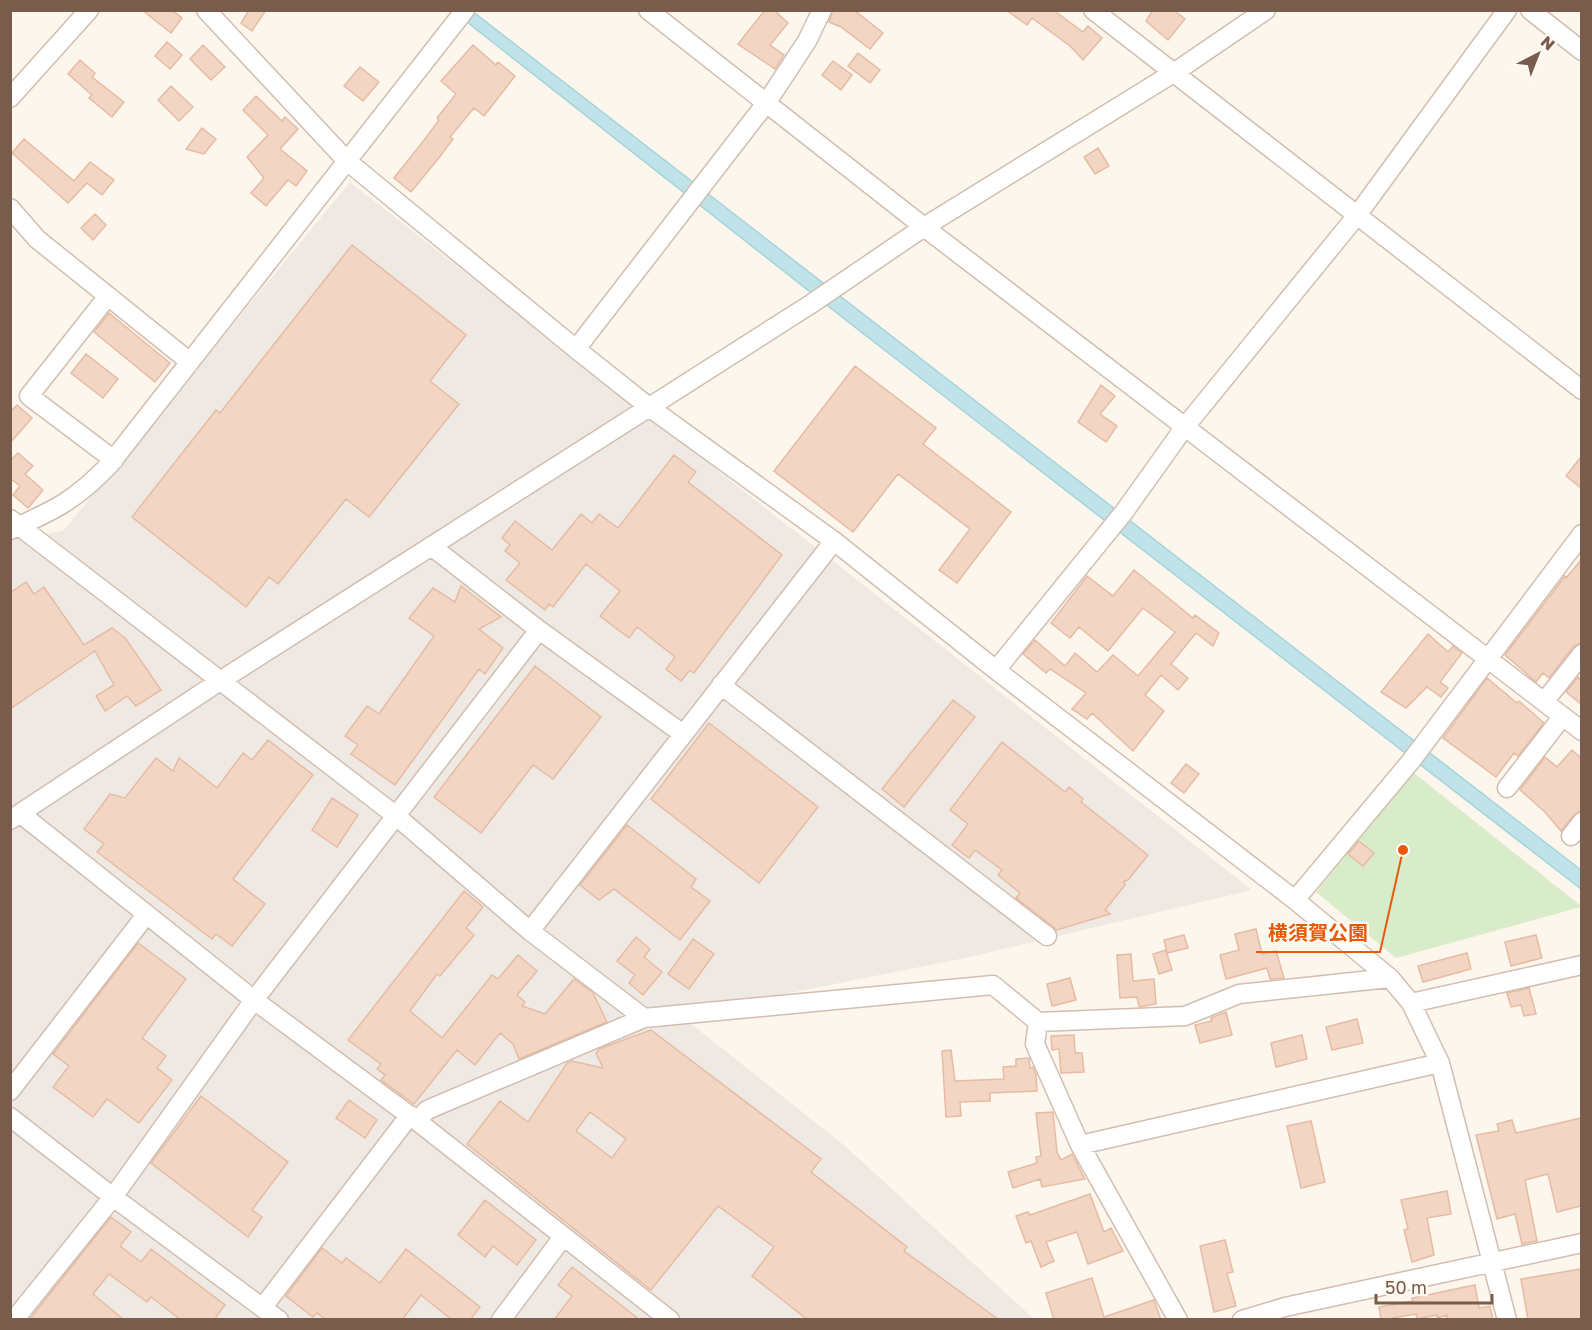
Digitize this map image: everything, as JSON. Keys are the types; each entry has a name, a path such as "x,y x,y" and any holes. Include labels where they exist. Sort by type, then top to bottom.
{"street":[{"path":"10,98 89,10"},
{"path":"206,10 347,161 576,349 648,407 834,541 996,670 1294,900 1390,978 1411,1003 1440,1063 1508,1320"},
{"path":"648,10 1184,428 1581,731"},
{"path":"576,349 689,206 767,102 807,40 822,10"},
{"path":"1093,10 1358,214 1581,390"},
{"path":"670,1320 563,1238 414,1118 254,1000 16,817 220,681 811,304 924,227 1174,72 1266,10"},
{"path":"996,670 1124,512 1184,428 1358,214 1507,10"},
{"path":"1530,10 1581,51"},
{"path":"13,525 52,512 84,491 114,460 460,17"},
{"path":"10,208 37,238 190,362"},
{"path":"108,296 29,396 114,460"},
{"path":"13,525 395,815 530,931 644,1018"},
{"path":"1294,900 1410,761 1581,534"},
{"path":"530,931 834,541"},
{"path":"431,546 539,630 683,734"},
{"path":"14,1320 113,1197 254,1000 539,630"},
{"path":"1544,702 1581,654"},
{"path":"721,685 1047,936"},
{"path":"1507,788 1563,716"},
{"path":"10,1091 146,915"},
{"path":"1411,1003 1581,965"},
{"path":"10,1117 269,1315 414,1118 427,1110 644,1018 993,985 1038,1023 1185,1016 1239,994 1390,978"},
{"path":"1038,1023 1035,1044 1080,1145 1178,1320"},
{"path":"1080,1145 1440,1063"},
{"path":"501,1320 563,1238"},
{"path":"1242,1320 1285,1307 1581,1243"}],"shaded area":[{"path":"350,182 1252,890 970,957 680,1015 845,1146 1034,1319 11,1319 10,539 63,531"}],"green space":[{"path":"1414,773 1581,907 1396,958 1316,892"}],"water":[{"path":"453,11 472,11 1581,870 1581,889 856,328"}],"building":[{"path":"142,10 172,10 182,18 171,33"},
{"path":"249,10 266,10 252,31 241,23"},
{"path":"765,10 774,10 788,23 770,45 784,55 775,69 738,44"},
{"path":"833,10 854,10 883,33 870,49 841,27 829,22"},
{"path":"1006,10 1053,10 1083,32 1088,26 1102,38 1083,60 1070,46 1032,18 1027,25"},
{"path":"1153,10 1173,10 1185,19 1168,40 1146,21"},
{"path":"167,42 182,55 170,69 155,56"},
{"path":"203,45 225,67 211,80 190,59"},
{"path":"473,45 496,65 498,62 515,76 484,116 474,108 450,137 453,139 438,159 411,192 394,178 456,94 441,81"},
{"path":"858,53 880,70 870,83 848,66"},
{"path":"80,60 95,73 92,77 124,102 112,117 89,98 92,95 68,74"},
{"path":"833,61 852,75 841,90 822,75"},
{"path":"360,67 379,82 363,101 344,86"},
{"path":"171,86 193,107 179,121 158,100"},
{"path":"256,96 282,121 285,117 298,129 280,149 307,171 296,186 288,180 266,206 251,193 264,178 247,157 268,135 243,110"},
{"path":"202,128 216,139 204,154 186,149"},
{"path":"24,139 74,181 90,162 114,180 102,195 87,183 68,203 12,153"},
{"path":"1098,148 1109,166 1095,174 1084,157"},
{"path":"95,214 106,225 93,240 81,228"},
{"path":"352,245 466,335 430,381 459,404 369,517 346,499 278,584 269,577 246,607 132,517 216,410 220,413"},
{"path":"109,313 170,363 155,382 94,332"},
{"path":"86,354 118,379 103,398 71,373"},
{"path":"855,366 936,428 923,444 1011,512 957,583 939,570 970,529 898,474 853,532 774,471"},
{"path":"1101,385 1115,396 1100,414 1117,426 1106,442 1078,422"},
{"path":"17,405 32,418 10,443 10,412"},
{"path":"18,453 33,466 25,474 43,490 28,508 13,495 20,486 10,478 10,461"},
{"path":"674,455 696,472 688,482 782,555 694,673 690,670 681,681 666,669 675,657 637,627 629,638 600,616 620,591 586,564 553,607 549,604 545,610 506,580 520,563 505,551 510,545 502,538 515,521 552,550 581,514 592,523 599,514 618,528"},
{"path":"1581,457 1581,488 1566,476"},
{"path":"1581,560 1581,643 1573,647 1549,678 1543,673 1536,682 1505,655 1565,576 1567,577"},
{"path":"1134,570 1193,618 1195,615 1219,633 1213,646 1196,633 1171,664 1188,678 1178,690 1161,675 1145,695 1164,711 1133,751 1092,713 1087,719 1072,709 1086,693 1050,669 1046,673 1023,654 1035,640 1065,666 1075,653 1097,672 1113,655 1138,676 1175,632 1143,608 1108,651 1079,627 1070,638 1051,623 1087,576 1113,596"},
{"path":"26,582 34,594 44,587 84,645 112,628 126,639 161,690 136,706 127,696 105,711 96,696 114,685 95,651 10,709 10,593"},
{"path":"461,586 501,617 479,629 503,648 485,674 479,669 395,785 351,754 358,745 345,736 367,706 379,714 434,636 409,618 433,588 455,602"},
{"path":"1428,634 1448,652 1453,646 1462,653 1440,682 1448,688 1441,697 1427,687 1406,708 1381,692"},
{"path":"535,666 601,717 553,779 533,765 481,833 434,797"},
{"path":"1578,677 1581,681 1581,704 1566,692"},
{"path":"1487,678 1544,723 1518,756 1514,753 1496,777 1443,738"},
{"path":"953,700 975,717 904,807 882,789"},
{"path":"709,723 818,807 759,883 651,799"},
{"path":"268,740 313,775 233,879 265,904 232,946 216,934 212,939 97,852 104,844 84,829 110,794 125,798 156,758 173,771 179,758 217,788 243,753 252,760"},
{"path":"1002,742 1065,792 1069,787 1083,799 1081,802 1148,855 1128,880 1124,881 1125,885 1105,910 1110,914 1057,930 1016,898 1020,893 998,875 1002,870 975,850 969,858 952,845 968,824 950,810"},
{"path":"1572,750 1581,758 1581,811 1574,815 1561,831 1544,811 1520,790 1545,757 1557,767"},
{"path":"1186,764 1199,774 1184,793 1171,783"},
{"path":"332,798 358,815 337,847 312,830"},
{"path":"627,825 696,879 691,887 710,901 680,940 614,889 599,900 580,885"},
{"path":"1359,841 1374,853 1363,866 1348,854"},
{"path":"464,891 483,907 466,928 474,935 440,976 437,974 410,1011 442,1038 492,975 498,979 518,955 537,971 517,995 525,1002 522,1006 545,1014 574,979 593,993 607,1022 519,1059 513,1044 500,1033 475,1065 457,1050 414,1104 381,1080 385,1075 377,1069 381,1064 348,1040"},
{"path":"1256,929 1262,954 1276,951 1284,978 1270,979 1267,968 1226,979 1220,955 1239,950 1235,934"},
{"path":"1184,935 1188,948 1167,953 1164,940"},
{"path":"1536,935 1542,958 1511,966 1505,942"},
{"path":"636,937 650,949 644,957 662,972 643,995 629,983 635,975 617,961"},
{"path":"693,939 714,954 689,989 668,974"},
{"path":"138,943 186,979 142,1038 166,1056 157,1068 172,1080 139,1123 107,1099 93,1117 53,1087 69,1066 53,1054"},
{"path":"1166,950 1172,970 1159,974 1153,954"},
{"path":"1467,953 1471,969 1423,982 1418,966"},
{"path":"1131,954 1133,981 1154,979 1156,1004 1139,1007 1137,997 1120,998 1117,955"},
{"path":"1070,978 1076,1000 1052,1006 1047,984"},
{"path":"1529,988 1536,1014 1524,1016 1521,1005 1511,1007 1507,993"},
{"path":"1226,1012 1232,1035 1200,1043 1195,1025 1212,1021 1211,1018"},
{"path":"1357,1019 1363,1043 1332,1050 1326,1027"},
{"path":"651,1030 821,1159 811,1172 907,1247 904,1251 999,1320 808,1320 752,1276 774,1247 718,1206 651,1290 467,1144 500,1101 528,1122 567,1063 572,1061 603,1068 596,1053 599,1049","holes":["590,1112 626,1139 612,1158 576,1131"]},
{"path":"1074,1035 1075,1053 1082,1053 1084,1072 1061,1073 1059,1049 1052,1050 1051,1036"},
{"path":"1302,1035 1307,1059 1276,1067 1271,1043"},
{"path":"951,1050 955,1081 1004,1079 1003,1067 1016,1066 1016,1059 1029,1058 1030,1068 1033,1067 1036,1075 1037,1091 990,1093 990,1101 960,1102 961,1116 946,1117 942,1051"},
{"path":"201,1096 288,1162 252,1210 262,1217 248,1237 151,1163"},
{"path":"349,1100 377,1120 365,1138 336,1118"},
{"path":"1053,1112 1057,1152 1061,1160 1072,1154 1085,1179 1042,1187 1040,1179 1013,1188 1008,1172 1037,1163 1036,1157 1041,1156 1036,1113"},
{"path":"1581,1118 1581,1206 1557,1212 1548,1174 1525,1180 1537,1241 1522,1244 1515,1214 1497,1219 1476,1135 1499,1131 1497,1124 1512,1120 1516,1133"},
{"path":"1311,1121 1325,1182 1301,1188 1287,1126"},
{"path":"1447,1191 1451,1214 1427,1218 1434,1255 1412,1262 1404,1230 1408,1229 1401,1200"},
{"path":"1090,1194 1104,1232 1111,1228 1123,1251 1088,1264 1077,1232 1046,1242 1054,1261 1041,1267 1031,1241 1026,1243 1016,1216 1028,1212 1030,1215"},
{"path":"485,1200 536,1240 517,1265 493,1246 485,1257 458,1235"},
{"path":"111,1217 131,1232 120,1246 141,1262 151,1249 225,1305 214,1320 181,1320 151,1297 147,1302 109,1274 93,1294 124,1320 29,1320"},
{"path":"1225,1240 1233,1272 1227,1273 1236,1306 1214,1312 1200,1246"},
{"path":"322,1248 342,1263 346,1258 380,1283 406,1249 480,1307 470,1320 452,1320 421,1295 402,1320 326,1320 317,1313 313,1317 286,1296"},
{"path":"572,1267 640,1320 554,1320 572,1296 558,1285"},
{"path":"1581,1269 1581,1320 1528,1320 1521,1279"},
{"path":"1092,1278 1104,1317 1154,1300 1161,1320 1054,1320 1046,1293"},
{"path":"1475,1285 1479,1308 1490,1306 1493,1320 1447,1320 1447,1315 1417,1319 1416,1314 1381,1320 1379,1307"}],"place":[{"name":"横須賀公園","path":"1403,850"}]}
